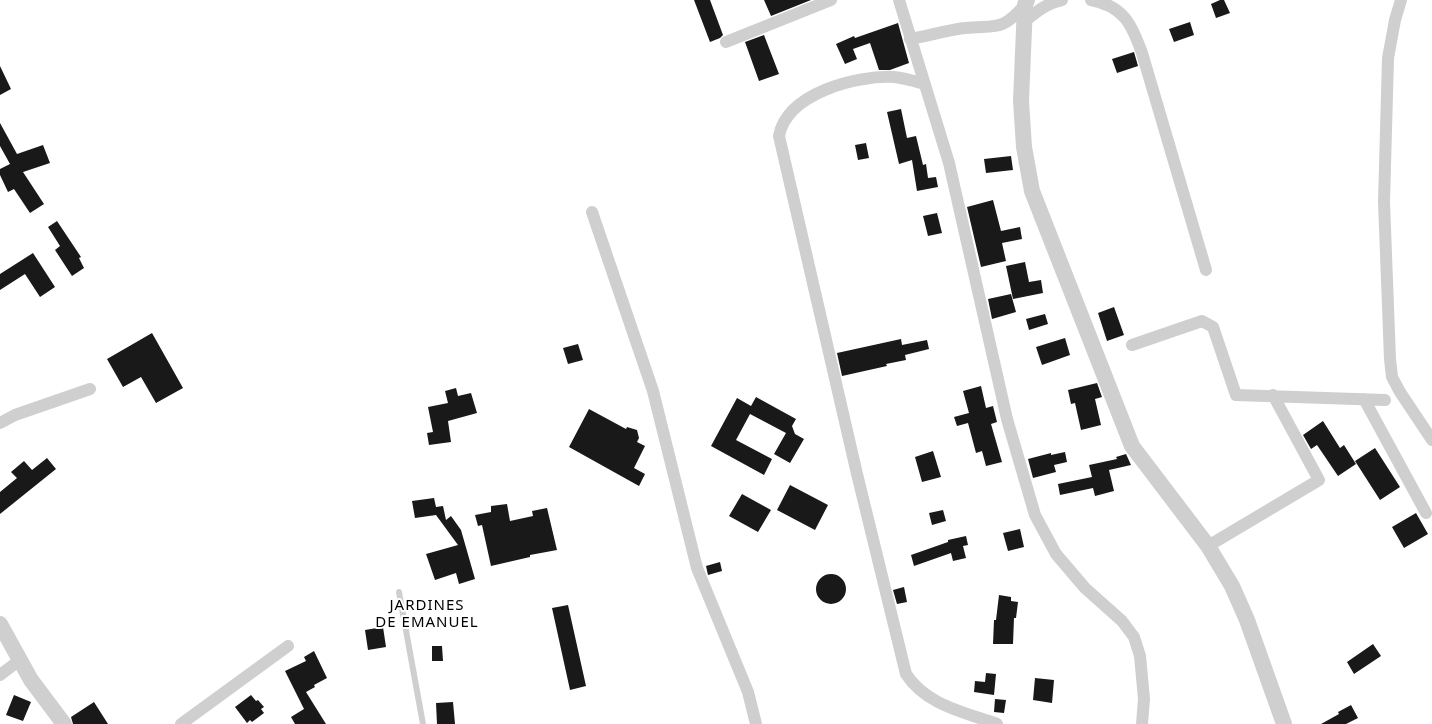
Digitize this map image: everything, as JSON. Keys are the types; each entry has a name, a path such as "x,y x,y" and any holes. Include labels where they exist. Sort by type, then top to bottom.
{"street":[{"path":"726,42 831,0"},
{"path":"899,0 949,163 1007,419 1035,515 1056,554 1085,588 1122,622 1134,637 1140,656 1144,699 1142,724"},
{"path":"1024,22 1038,10 1054,1 1062,0"},
{"path":"1091,0 1115,8 1132,26 1142,53 1206,270"},
{"path":"1401,0 1395,20 1388,58 1384,194 1390,359 1392,377 1400,392 1432,440"},
{"path":"910,39 965,28 992,28 1012,20 1026,3"},
{"path":"1026,3 1021,102 1024,147 1032,190 1132,446 1208,546 1232,586 1247,620 1284,724"},
{"path":"924,84 911,80 880,77 864,79 834,87 808,100 790,112 783,122 779,136 857,474 906,674 916,687 929,698 997,724"},
{"path":"592,212 653,391 698,568 748,692 756,724"},
{"path":"1132,345 1202,322 1213,327 1236,395 1273,395 1385,400"},
{"path":"0,423 15,415 90,389"},
{"path":"1208,546 1319,480 1273,395"},
{"path":"1364,399 1426,512"},
{"path":"0,624 31,680 64,724"},
{"path":"181,724 288,646"},
{"path":"0,675 20,660"}],"lane":[{"path":"399,592 423,724"}],"building":[{"path":"694,0 710,0 723,35 720,38 710,42"},
{"path":"764,0 811,0 771,16"},
{"path":"1224,0 1230,13 1216,18 1211,4"},
{"path":"1190,22 1194,35 1174,42 1169,29"},
{"path":"898,23 909,63 890,70 879,70 870,43 853,49 857,59 845,64 836,44 854,36 855,38"},
{"path":"764,35 779,74 759,81 745,42"},
{"path":"1134,52 1138,66 1117,73 1112,59"},
{"path":"0,66 11,89 0,95"},
{"path":"901,109 907,138 916,136 923,165 926,164 928,178 936,177 938,187 917,191 912,160 899,164 887,112"},
{"path":"0,123 17,154 43,145 50,163 23,172 44,204 30,213 14,189 8,192 0,175 0,169 10,164 0,146"},
{"path":"866,143 869,158 858,160 855,145"},
{"path":"1011,156 1013,170 986,173 984,159"},
{"path":"993,200 1001,231 1020,227 1022,239 1002,243 1006,261 981,267 967,207"},
{"path":"937,213 942,233 928,236 923,216"},
{"path":"57,221 81,257 79,258 84,268 72,276 55,250 60,246 48,227"},
{"path":"33,253 55,287 40,297 25,274 0,290 0,274"},
{"path":"1025,262 1029,282 1041,280 1043,293 1013,299 1006,266"},
{"path":"1011,294 1016,312 992,319 988,299"},
{"path":"1114,307 1124,335 1107,341 1098,313"},
{"path":"1045,314 1048,324 1029,330 1026,319"},
{"path":"152,333 183,388 156,403 141,377 123,387 107,359"},
{"path":"1065,338 1070,355 1042,365 1036,347"},
{"path":"901,339 902,345 927,340 929,349 905,355 906,360 886,364 887,366 842,376 837,353"},
{"path":"578,344 583,360 568,364 563,348"},
{"path":"1097,383 1102,397 1095,399 1101,425 1081,430 1075,403 1071,404 1068,390"},
{"path":"981,386 986,408 993,406 997,422 991,424 1002,462 986,466 982,451 976,453 968,423 957,426 954,417 969,413 963,391"},
{"path":"456,388 458,396 471,393 477,413 448,421 451,442 429,445 427,433 433,432 428,407 448,403 445,391"},
{"path":"756,397 796,419 792,426 795,434 804,439 790,463 774,454 786,433 750,414 736,440 772,459 764,475 711,446 737,398 751,406"},
{"path":"589,409 626,429 627,427 637,430 639,438 637,442 645,446 634,468 645,474 639,486 569,447"},
{"path":"1323,421 1340,448 1344,445 1356,464 1338,476 1317,445 1311,449 1303,435"},
{"path":"1375,448 1400,487 1380,500 1355,461"},
{"path":"933,451 941,477 922,482 915,457"},
{"path":"1065,452 1067,462 1054,465 1056,472 1033,478 1028,459 1051,453 1051,455"},
{"path":"1126,454 1131,465 1109,470 1114,491 1095,496 1093,488 1060,495 1058,484 1092,477 1089,465 1117,459 1116,457"},
{"path":"47,458 56,469 0,514 0,492 17,478 11,472 24,461 32,470"},
{"path":"790,485 828,505 815,530 777,510"},
{"path":"742,494 771,510 758,532 729,516"},
{"path":"434,498 436,507 443,506 446,520 451,516 461,530 475,579 459,584 456,573 435,580 426,554 458,545 436,515 415,518 412,501"},
{"path":"507,504 510,521 533,516 532,511 547,508 557,550 530,555 530,557 491,566 482,525 478,526 475,515 491,512 491,506"},
{"path":"943,510 946,521 932,525 929,513"},
{"path":"1416,513 1428,534 1404,548 1392,527"},
{"path":"1020,529 1024,547 1008,551 1003,533"},
{"path":"966,536 968,545 963,546 966,558 953,561 951,553 914,566 911,555 948,542 948,540"},
{"path":"720,562 722,571 708,575 706,566"},
{"path":"831,574 841,579 846,589 841,599 831,604 821,599 816,589 821,579"},
{"path":"904,587 907,602 897,604 893,590"},
{"path":"999,595 1011,597 1011,601 1018,602 1016,618 1014,618 1013,644 993,644 994,620 996,620"},
{"path":"568,605 586,686 570,690 552,608"},
{"path":"383,627 386,647 368,650 365,630"},
{"path":"1373,644 1381,656 1354,674 1347,662"},
{"path":"432,646 442,646 443,661 432,661"},
{"path":"314,651 327,678 314,685 315,687 306,692 326,724 295,724 291,717 304,709 285,671 306,661 304,657"},
{"path":"986,673 996,674 994,695 974,692 975,681 985,682"},
{"path":"1035,678 1054,680 1052,703 1033,700"},
{"path":"14,695 31,702 23,721 6,715"},
{"path":"251,695 264,707 261,709 264,713 252,722 250,720 247,723 235,707"},
{"path":"995,699 1006,700 1004,713 994,712"},
{"path":"94,702 108,724 73,724 71,717"},
{"path":"453,702 455,724 437,724 436,703"},
{"path":"1351,705 1358,718 1346,724 1321,724 1339,714 1338,712"}],"district":[{"name":"JARDINES DE EMANUEL","path":"427,614"}]}
